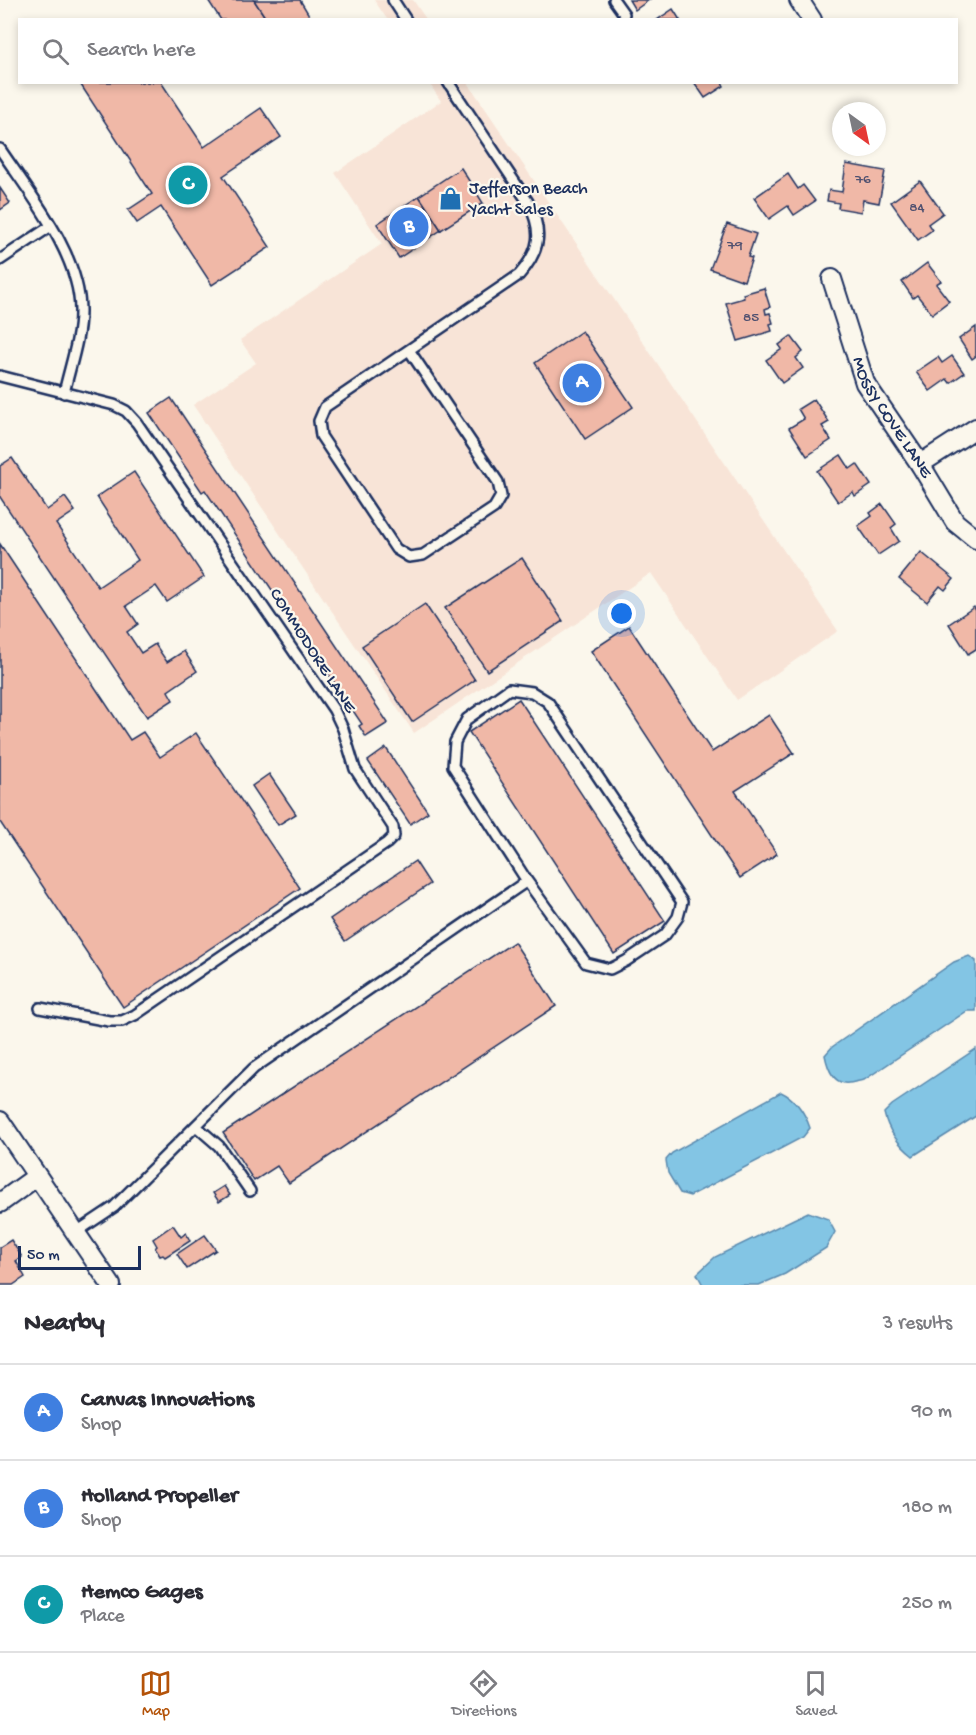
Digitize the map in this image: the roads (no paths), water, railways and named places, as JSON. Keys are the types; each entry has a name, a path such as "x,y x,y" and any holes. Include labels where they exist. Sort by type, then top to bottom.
{"street":[{"path":"799,0 811,18"},
{"name":"MOSSY COVE LANE","path":"832,279 865,383 920,464 955,522 976,539"},
{"path":"920,464 976,428"},
{"path":"0,1121 111,1285"},
{"path":"0,1203 36,1177"}],"lane":[{"path":"393,0 405,18"},
{"path":"614,0 624,14"},
{"path":"409,350 498,482 501,496 494,508 423,555 409,557 396,549 321,436 319,421 325,407 519,275 528,265 537,244 536,222 528,202 449,84"},
{"path":"0,149 51,226 64,249 71,270 80,310 64,393"},
{"path":"0,261 51,226"},
{"name":"COMMODORE LANE","path":"0,376 114,405 126,411 137,423 334,710 343,729 355,769 393,827 394,836 135,1015 122,1021 109,1021 40,1008"},
{"path":"508,689 532,693 548,702 682,902 678,917 665,935 610,969 586,963 527,880 453,766 455,742 467,719 508,689"},
{"path":"75,1233 114,1208 254,1068 527,880"},
{"path":"196,1126 219,1146 250,1191"}],"water":[{"path":"969,956 976,961 976,1011 967,1011 864,1080 844,1083 833,1076 825,1055 832,1047 954,962"},
{"path":"976,1049 976,1116 913,1156 895,1137 884,1113 892,1105"},
{"path":"781,1092 799,1107 805,1117 810,1128 803,1137 690,1196 680,1193 668,1173 666,1160 672,1153"},
{"path":"808,1212 828,1219 835,1232 826,1248 785,1274 759,1285 703,1285 697,1274 715,1257"}],"place":[{"name":"Hemco Gages","path":"188,185"},
{"name":"Jefferson Beach Yacht Sales","path":"451,199"},
{"name":"Holland Propeller","path":"409,227"},
{"name":"Canvas Innovations","path":"582,383"}]}
